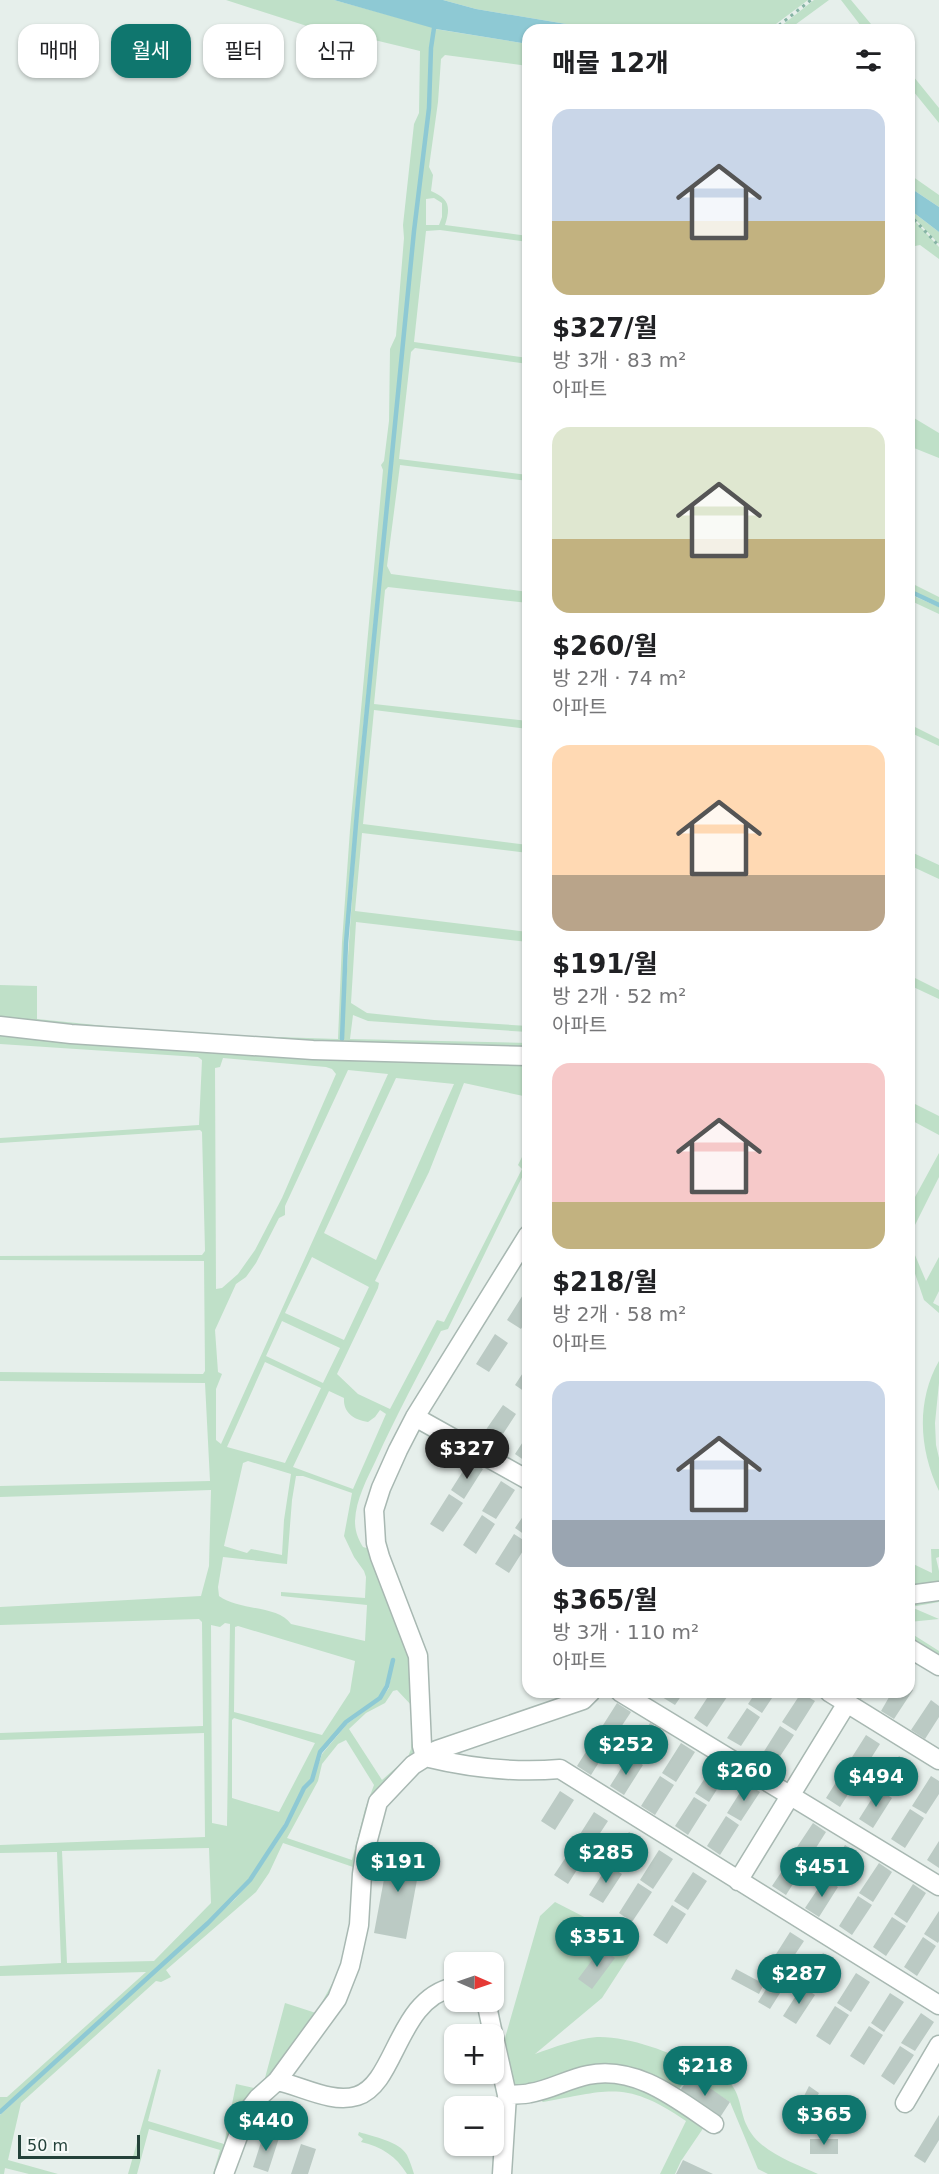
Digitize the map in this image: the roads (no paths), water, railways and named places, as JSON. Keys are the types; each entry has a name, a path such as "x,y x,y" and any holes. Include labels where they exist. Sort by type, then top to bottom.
{"street":[{"path":"0,1026 82,1035 302,1050 522,1056"},
{"path":"425,1757 422,1746 418,1656 380,1557 374,1510 381,1488 415,1417 522,1245"},
{"path":"415,1417 522,1477"},
{"path":"915,1594 939,1592"},
{"path":"915,1652 939,1666"},
{"path":"224,2174 247,2112 258,2098 277,2082 337,1999 350,1966 358,1925 366,1847 378,1802 413,1765 437,1750 585,1698"},
{"path":"630,1698 939,1886"},
{"path":"839,1698 939,1760"},
{"path":"738,1881 847,1703"},
{"path":"425,1757 499,1770 560,1769 939,2005"},
{"path":"277,2082 293,2084 333,2097 356,2097 366,2092 377,2080 399,2039 425,2002 444,1990"},
{"path":"905,2103 939,2045"},
{"path":"507,2095 530,2093 586,2075 621,2074 660,2088 714,2124"},
{"path":"502,2174 507,2095 504,2082"}],"water":[{"path":"334,0 443,0 476,9 566,24 522,24 522,43 436,29"},
{"path":"915,191 939,207 939,232 915,214"}],"waterway":[{"path":"342,1039 346,943 358,800 414,231 429,108 434,28"},
{"path":"915,594 939,605"},
{"path":"0,2112 208,1923 250,1880 286,1825 304,1788 312,1780 320,1752 346,1722 380,1698 387,1686 393,1660"}]}
